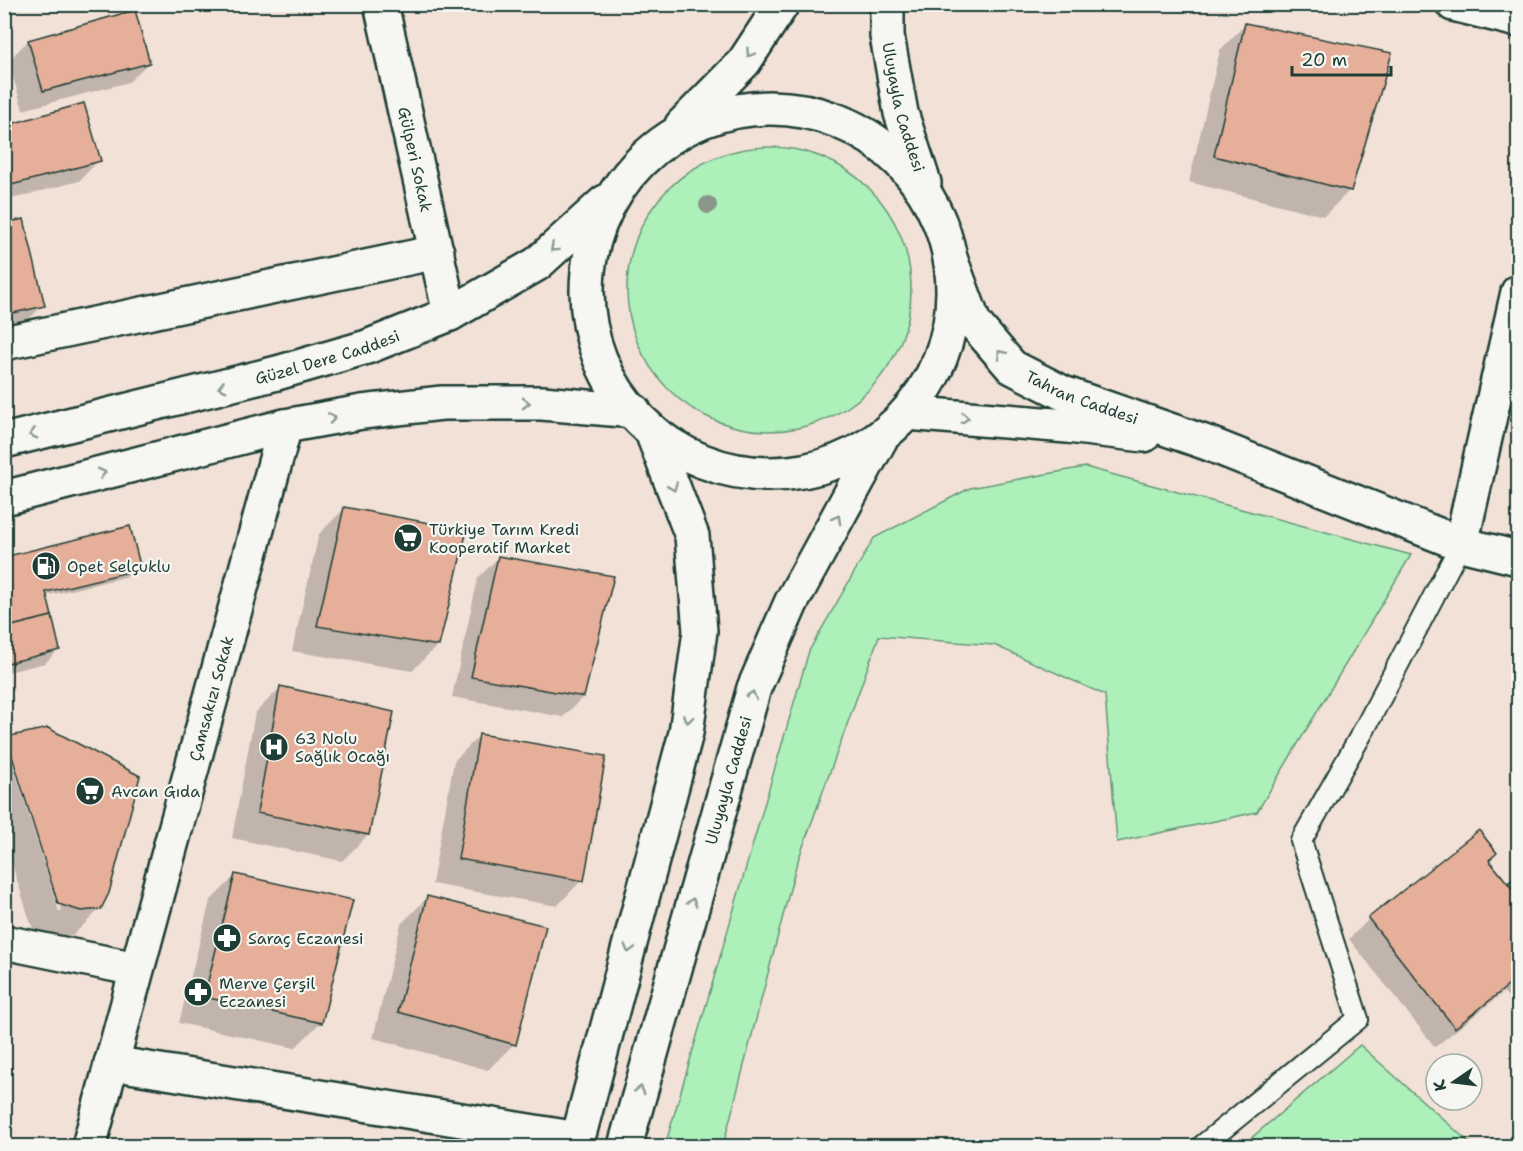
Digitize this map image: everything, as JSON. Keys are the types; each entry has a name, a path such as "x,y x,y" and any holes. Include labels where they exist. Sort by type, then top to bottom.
{"main road":[{"name":"Gülperi Sokak","path":"381,4 450,314"},
{"path":"782,4 744,62 673,135 639,161 613,195 592,243 586,295 595,346 617,393 643,422 670,445 716,467 766,475 817,469 866,452 907,413 938,365 952,310 950,258"},
{"name":"Uluyayla Caddesi","path":"887,4 887,36 901,113 950,258"},
{"path":"1453,4 1518,20"},
{"path":"673,135 711,116 763,107 814,113 862,132 903,165 933,208"},
{"name":"Güzel Dere Caddesi","path":"4,441 277,374 367,347 450,314 537,264 613,195"},
{"path":"4,343 437,252"},
{"name":"Tahran Caddesi","path":"950,258 974,323 1012,367 1063,393 1207,443 1461,544 1518,558"},
{"path":"1461,544 1518,292"},
{"path":"4,498 285,426 362,412 442,403 542,403 643,422"},
{"name":"Tahran Caddesi","path":"907,413 1067,426 1207,443"},
{"path":"111,1063 577,1143 686,733 700,631 693,536 643,422"},
{"name":"Çamsakızı Sokak","path":"89,1146 285,426"},
{"name":"Uluyayla Caddesi","path":"625,1146 753,688 791,603 883,436"},
{"path":"4,942 136,969"}],"lane":[{"path":"1202,1146 1358,1019 1301,841 1365,728 1461,544"}],"green space":[{"path":"783,147 797,149 836,163 870,188 895,222 901,235 909,261 911,289 909,317 901,343 895,356 870,390 836,415 823,421 797,429 755,431 741,429 702,415 668,390 643,356 637,343 629,317 627,275 629,261 643,222 668,188 702,163 715,157 741,149"},
{"path":"1085,467 1411,555 1257,812 1117,842 1105,695 994,645 879,636 796,866 723,1146 665,1146 809,651 874,538 970,488"},
{"path":"1360,1045 1424,1102 1424,1112 1435,1112 1472,1145 1242,1146"}],"building":[{"path":"135,10 150,63 43,91 28,40"},
{"path":"1245,23 1392,53 1351,191 1214,156"},
{"path":"84,103 101,161 4,187 4,126"},
{"path":"24,219 45,306 4,315 4,223"},
{"path":"344,507 467,530 439,646 317,626"},
{"path":"130,526 141,569 46,592 52,616 4,628 4,557"},
{"path":"498,556 614,576 584,697 471,677"},
{"path":"52,616 60,650 4,664 4,628"},
{"path":"280,686 394,712 369,835 257,813"},
{"path":"48,728 140,776 109,893 101,909 81,911 58,904 6,737"},
{"path":"479,734 606,756 584,881 458,859"},
{"path":"1479,830 1497,853 1489,860 1518,896 1518,978 1455,1028 1368,918"},
{"path":"235,874 353,900 322,1023 204,997"},
{"path":"1518,875 1518,896 1508,883"},
{"path":"427,896 546,926 516,1045 398,1012"}],"place":[{"name":"Türkiye Tarım Kredi Kooperatif Market","path":"408,538"},
{"name":"Opet Selçuklu","path":"46,566"},
{"name":"63 Nolu Sağlık Ocağı","path":"274,747"},
{"name":"Avcan Gıda","path":"90,791"},
{"name":"Saraç Eczanesi","path":"227,938"},
{"name":"Merve Çerşil Eczanesi","path":"198,992"}]}
